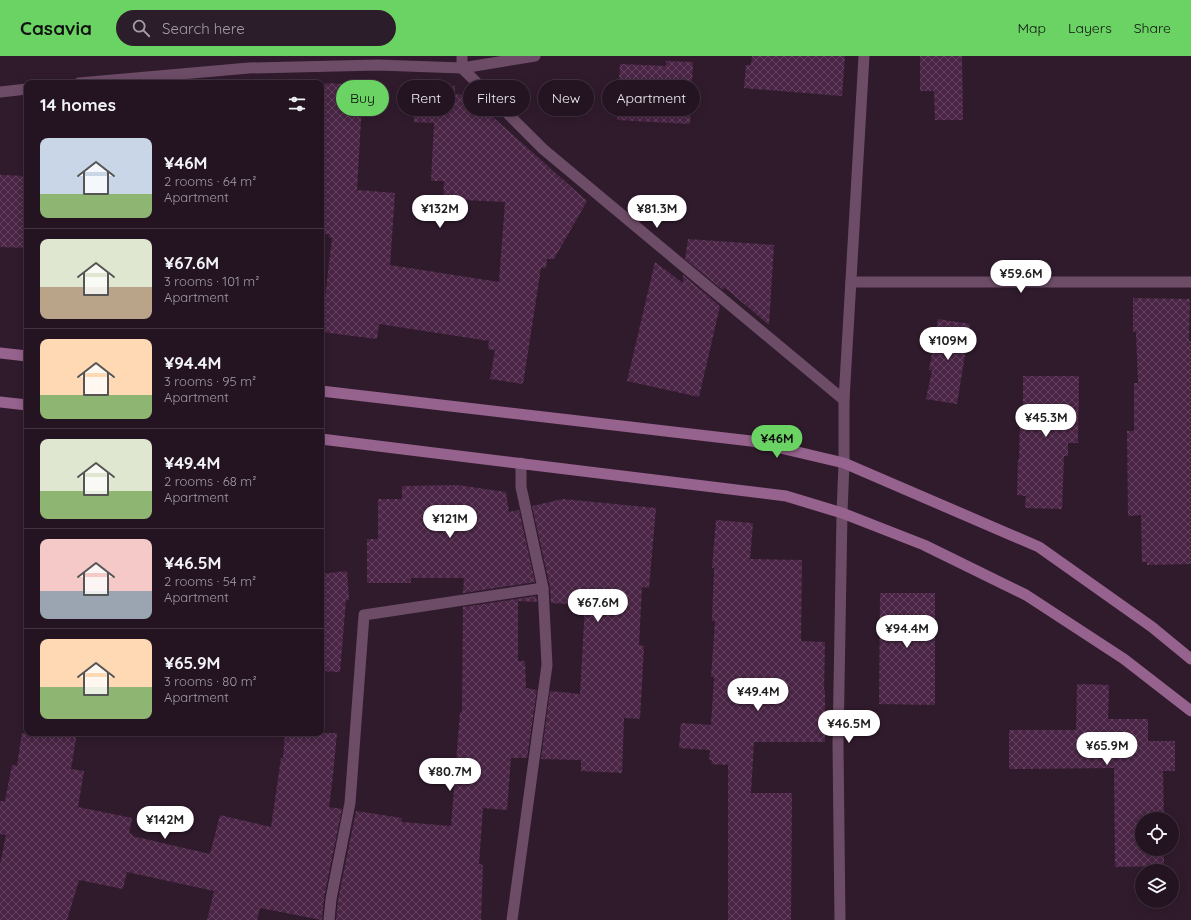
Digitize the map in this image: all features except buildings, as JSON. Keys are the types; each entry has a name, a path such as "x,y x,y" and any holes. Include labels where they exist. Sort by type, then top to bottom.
{"main road":[{"path":"0,353 24,356"},
{"path":"324,391 751,441 844,463 1039,546 1152,627 1191,659"},
{"path":"0,402 24,405"},
{"path":"324,439 786,496 842,513 924,545 1026,595 1124,659 1191,711"}],"street":[{"path":"462,56 462,68 543,149 844,400"},
{"path":"113,80 249,68 378,65 462,68 535,56"},
{"path":"840,920 838,744 844,400 864,56"},
{"path":"0,92 24,89"},
{"path":"851,282 1191,282"},
{"path":"512,920 547,665 543,588 521,487 521,463"},
{"path":"329,920 331,898 350,803 364,615 543,588"}]}
